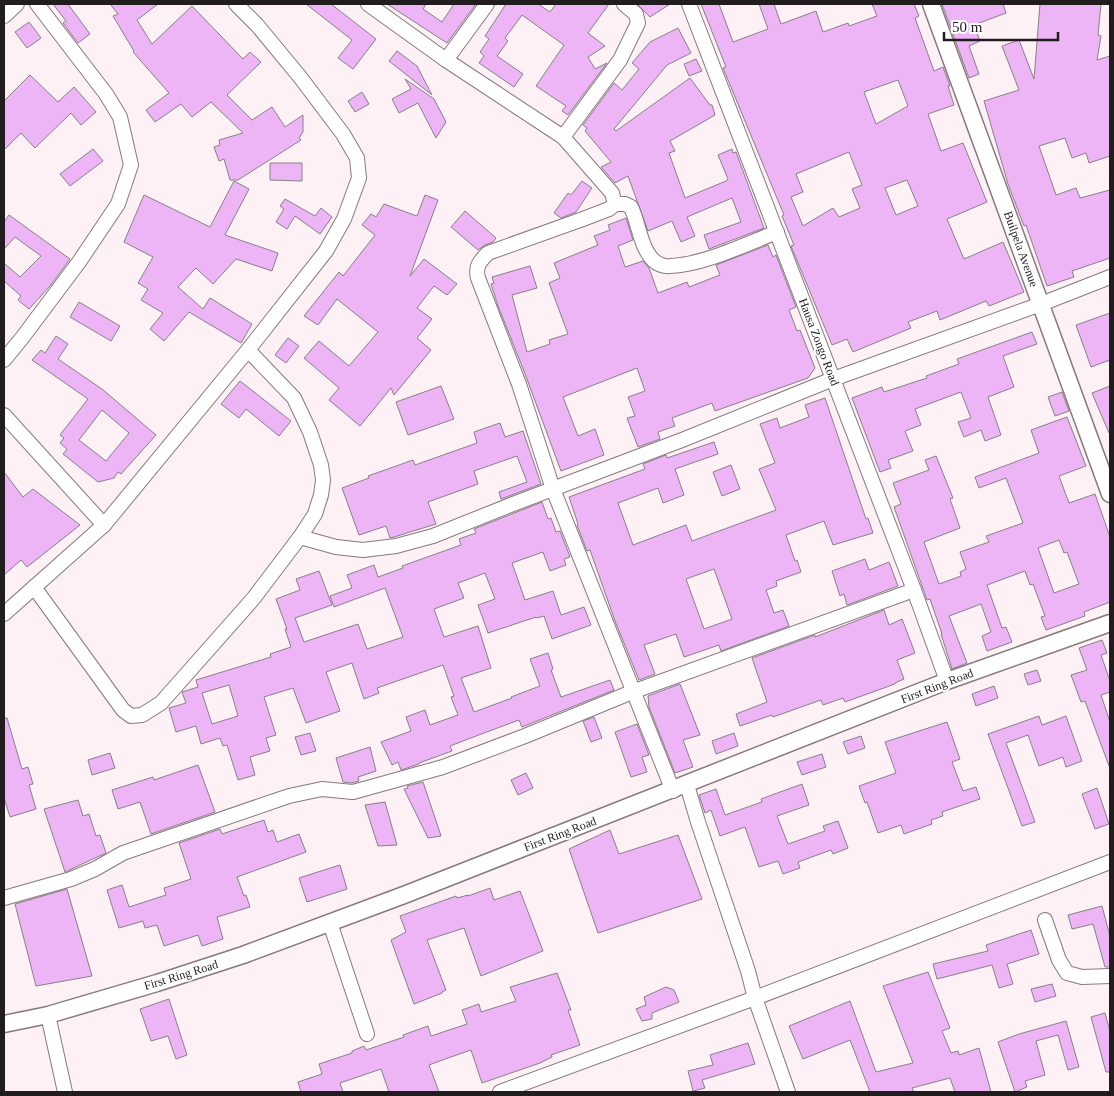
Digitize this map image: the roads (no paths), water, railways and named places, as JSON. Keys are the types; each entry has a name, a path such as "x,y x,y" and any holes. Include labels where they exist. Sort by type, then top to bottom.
{"street":[{"path":"4,16 17,4"},
{"path":"4,360 79,262 118,204 132,165 120,117 106,94 37,4"},
{"path":"4,614 104,524 248,350 326,251 344,219 359,178 357,158 343,134 300,77 257,25 236,4"},
{"path":"368,4 446,60 563,137 612,193 615,204"},
{"path":"446,60 487,4"},
{"path":"563,137 620,60 630,41 638,23 636,14 624,4"},
{"name":"Hausa Zongo Road","path":"689,4 914,590 947,681"},
{"name":"Builpela Avenue","path":"931,4 1110,494"},
{"path":"776,232 717,255 687,264 668,267 655,262 646,251 631,207 625,204 615,204 592,216 488,253 478,264 477,272 519,384 553,489 632,692 698,822 748,971 755,998 788,1092"},
{"path":"300,537 336,547 363,550 396,546 433,536 682,440 833,379 1110,277"},
{"path":"34,587 123,710 131,716 142,715 162,703 253,599 300,537 315,514 321,495 323,480 321,465 310,432 294,398 248,350"},
{"path":"4,415 104,524"},
{"path":"4,898 71,879 123,853 289,796 322,789 352,792 442,767 526,736 632,692 914,590"},
{"name":"First Ring Road","path":"4,1024 48,1015 243,955 680,788 947,681 1110,623"},
{"path":"500,1092 755,998 1110,862"},
{"path":"1045,920 1059,960 1067,973 1082,977 1110,976"},
{"path":"330,923 367,1034"},
{"path":"48,1015 65,1092"}]}
